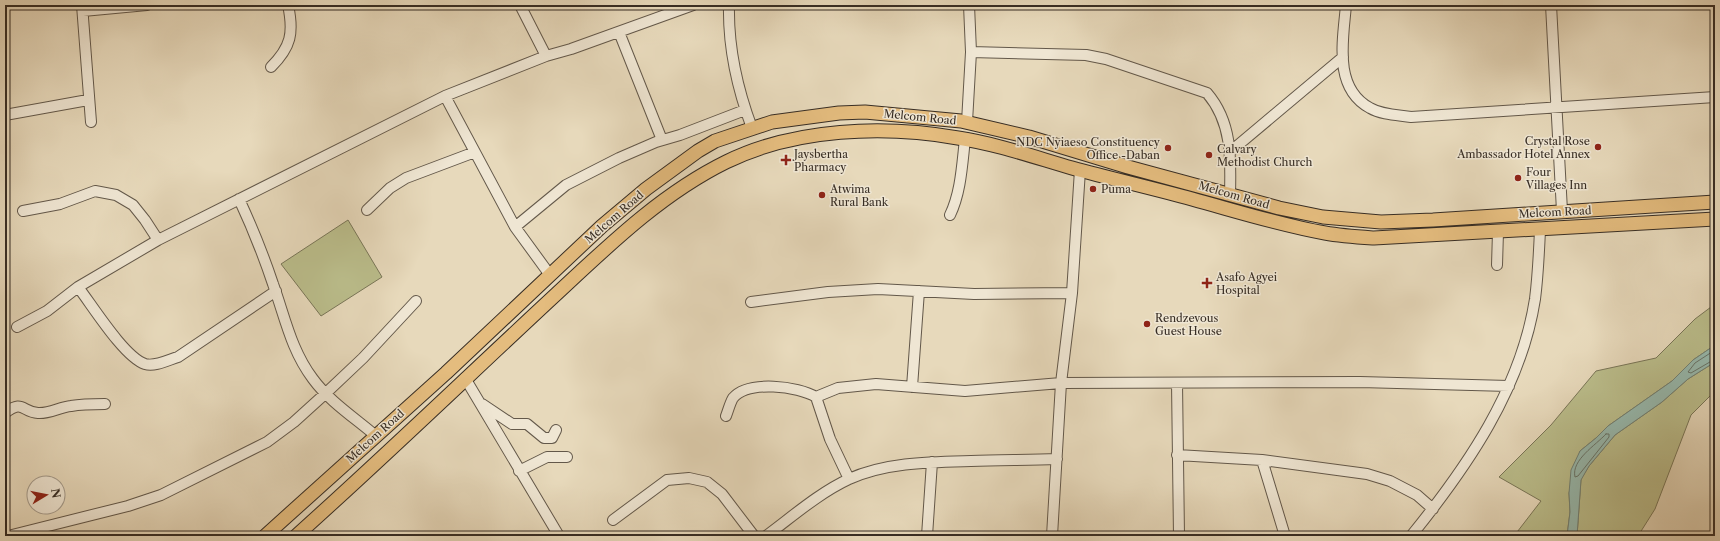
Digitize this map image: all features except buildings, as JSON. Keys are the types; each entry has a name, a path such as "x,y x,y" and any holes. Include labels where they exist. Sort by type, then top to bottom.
{"main road":[{"name":"Melcom Road","path":"267,535 602,226 672,169 715,141 752,128 788,119 865,112 933,117 967,122 1029,137 1279,208 1315,216 1381,222 1715,202"},
{"path":"752,128 760,149"},
{"path":"296,536 388,453 464,378 623,232 674,193 727,161 785,141 849,131 913,132 965,140 1024,153 1080,170 1327,234 1374,238 1540,230 1715,219"},
{"path":"1080,170 1085,154"},
{"path":"1540,213 1540,230"}],"street":[{"path":"91,122 88,100 82,8 147,5"},
{"path":"271,68 283,56 290,42 290,17 288,5"},
{"path":"520,5 546,56"},
{"path":"17,327 47,311 78,287 158,240 445,96 546,56 571,49 693,5"},
{"path":"729,5 731,57 745,110 752,128"},
{"path":"967,122 971,52 969,5"},
{"path":"1346,5 1343,57 1344,71 1350,90 1357,100 1370,108 1388,114 1411,117 1715,97"},
{"path":"1552,5 1562,211"},
{"path":"619,32 662,140"},
{"path":"971,52 1086,55 1106,59 1195,88 1207,94 1215,103 1224,119 1231,151 1230,194"},
{"path":"1231,151 1343,57"},
{"path":"445,96 515,226 550,275"},
{"path":"5,115 88,100"},
{"path":"515,226 566,185 618,158 662,140 680,135 745,110"},
{"path":"950,215 958,190 965,140"},
{"path":"367,210 390,188 406,178 475,152"},
{"path":"1052,536 1062,383 1072,293 1080,170"},
{"path":"23,211 60,204 95,191 116,195 133,205 158,240"},
{"path":"239,199 261,247 298,357 313,379 326,393 376,436"},
{"path":"1411,536 1433,509 1479,440 1509,386 1524,343 1534,300 1540,230"},
{"path":"1497,265 1498,232"},
{"path":"78,287 130,355 146,364 160,363 178,357 276,291"},
{"path":"751,302 853,290 896,288 919,291 974,294 1072,293"},
{"path":"912,387 919,291"},
{"path":"8,536 128,506 161,495 266,442 294,422 326,393 363,358 416,302"},
{"path":"464,378 559,536"},
{"path":"816,397 838,388 876,384 971,391 1062,383 1360,382 1509,386"},
{"path":"1177,383 1179,536"},
{"path":"726,416 733,398 746,389 786,387 806,391 816,397 830,439 848,479"},
{"path":"480,403 512,424 527,424 544,438 552,438 556,430"},
{"path":"5,413 16,406 22,406 33,412 42,413 72,405 105,404"},
{"path":"1177,455 1262,460 1367,474 1390,481 1417,495 1433,509"},
{"path":"519,471 547,457 566,457"},
{"path":"766,536 824,494 848,479 867,472 898,466 932,462 1057,459"},
{"path":"1262,460 1285,536"},
{"path":"927,536 932,462"},
{"path":"613,520 667,480 689,478 707,482 722,494 754,536"}],"green space":[{"path":"348,220 382,277 321,316 281,264"},
{"path":"1715,304 1715,345 1693,360 1672,381 1608,426 1580,451 1569,493 1570,512 1567,536 1514,536 1541,501 1499,477 1551,425 1596,371 1656,358 1695,319"},
{"path":"1715,362 1715,391 1691,415 1655,509 1638,536 1577,536 1581,479 1589,466 1615,435 1662,402 1688,379"}],"water":[{"path":"1715,345 1715,362 1688,379 1662,402 1615,435 1589,466 1581,480 1577,536 1567,536 1570,512 1569,493 1571,470 1580,451 1608,426 1672,381 1693,360"}],"place":[{"name":"Crystal Rose Ambassador Hotel Annex","path":"1598,147"},
{"name":"NDC Nyiaeso Constituency Office -Daban","path":"1168,148"},
{"name":"Calvary Methodist Church","path":"1209,155"},
{"name":"Jaysbertha Pharmacy","path":"786,160"},
{"name":"Four Villages Inn","path":"1518,178"},
{"name":"Puma","path":"1093,189"},
{"name":"Atwima Rural Bank","path":"822,195"},
{"name":"Asafo Agyei Hospital","path":"1207,283"},
{"name":"Rendzevous Guest House","path":"1147,324"}]}
